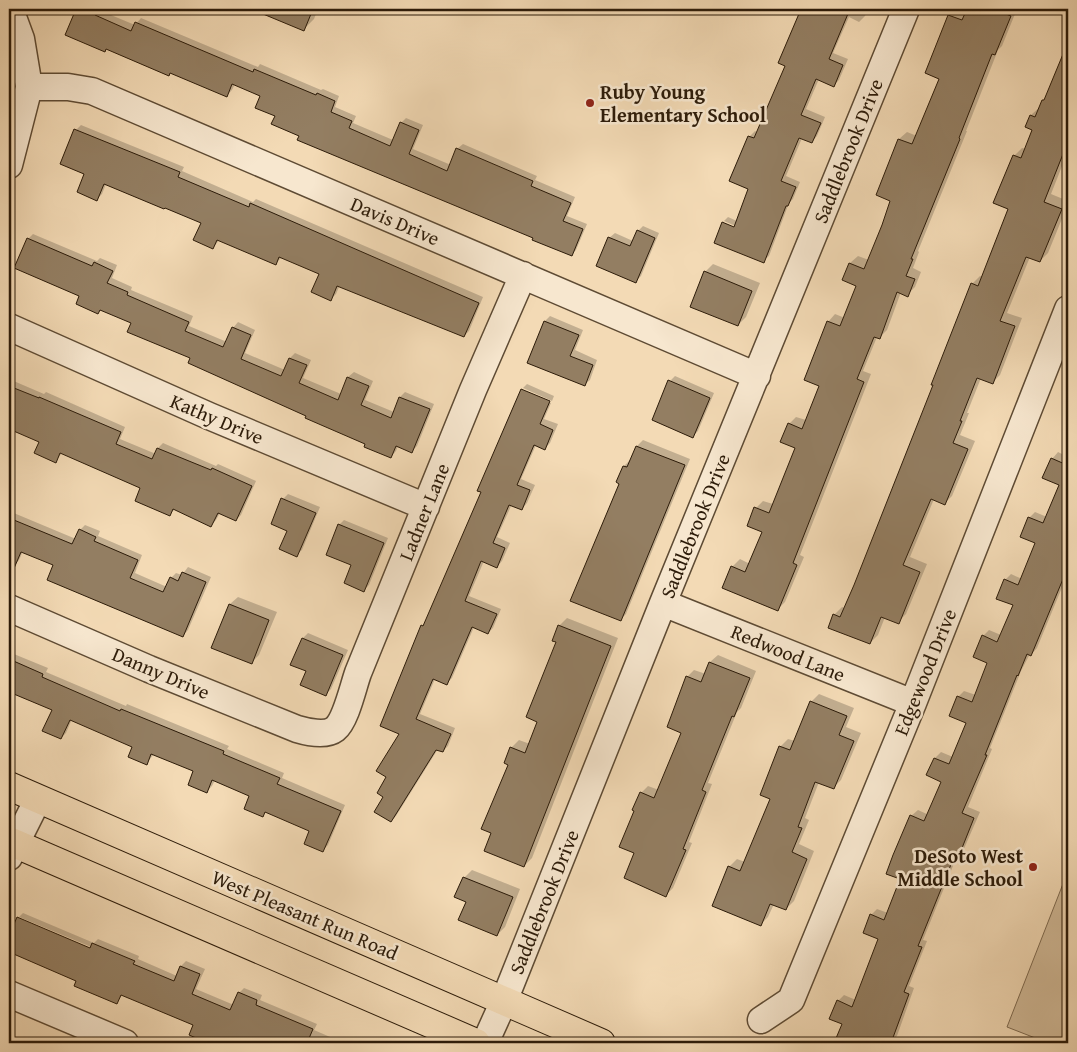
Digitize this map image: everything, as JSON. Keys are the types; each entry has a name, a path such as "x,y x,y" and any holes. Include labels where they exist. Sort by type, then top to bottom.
{"main road":[{"name":"West Pleasant Run Road","path":"9,786 601,1043"},
{"path":"11,847 476,1043"}],"street":[{"path":"9,165 29,88 21,39 10,9"},
{"name":"Saddlebrook Drive","path":"485,1043 504,1001 663,603 906,9"},
{"name":"Davis Drive","path":"29,88 68,87 92,91 757,376"},
{"name":"Ladner Lane","path":"314,734 334,730 342,720 358,673 473,390 523,275"},
{"name":"Edgewood Drive","path":"761,1020 791,1000 913,703 1068,309"},
{"name":"Kathy Drive","path":"9,327 209,416 426,507"},
{"name":"Redwood Lane","path":"663,603 913,703"},
{"name":"Danny Drive","path":"9,608 296,730 314,734"},
{"path":"11,847 38,799"},
{"path":"9,994 125,1043"}],"shaded area":[{"path":"1068,871 1068,1043 1048,1043 1007,1027"}],"building":[{"path":"76,9 98,9 95,15 131,31 135,22 253,72 254,69 316,95 317,93 335,101 331,112 352,121 349,128 390,146 400,122 419,130 409,154 447,171 456,148 533,181 531,186 571,203 563,221 583,229 572,256 297,140 299,136 271,124 275,116 255,108 260,96 232,84 227,97 170,73 169,76 106,49 105,52 65,35"},
{"path":"251,9 313,9 304,31"},
{"path":"801,9 850,9 829,59 843,65 834,87 816,79 801,115 821,123 812,143 799,138 781,181 796,187 788,206 786,206 764,263 714,243 722,222 734,227 748,189 729,181 748,136 754,138 785,66 778,63"},
{"path":"967,9 993,9 1011,16 995,55 992,54 911,259 913,259 906,276 915,279 908,297 897,292 880,339 874,337 857,379 864,382 793,563 797,565 778,611 722,588 731,566 745,572 762,532 747,526 754,507 769,513 795,448 780,442 788,423 802,429 819,386 804,380 827,321 840,326 856,286 842,280 849,263 864,269 882,225 890,201 876,195 898,139 912,144 939,79 925,73 948,15 962,20"},
{"path":"1068,42 1068,156 1063,154 1044,202 1062,209 1040,262 1026,257 1000,321 1015,326 993,384 977,378 960,421 962,421 953,443 968,449 945,505 931,499 903,565 920,572 899,624 881,617 870,644 828,628 833,614 840,617 854,585 971,283 978,286 1008,209 993,203 1013,155 1021,158 1032,130 1025,127 1030,115 1035,117 1042,100 1044,100"},
{"path":"74,129 180,172 178,177 249,207 250,203 479,303 464,337 337,286 331,301 311,292 319,274 279,257 276,265 217,240 213,249 193,240 201,223 104,184 97,201 77,192 84,174 60,164"},
{"path":"637,230 655,238 636,283 596,266 608,237 630,246"},
{"path":"27,238 92,266 94,262 113,271 107,283 128,292 127,295 189,322 185,331 223,347 232,327 251,335 241,359 281,376 289,358 307,365 299,383 338,400 347,377 369,386 361,405 391,418 399,397 430,409 412,453 396,446 391,458 364,447 365,444 188,363 190,358 127,332 131,323 100,310 98,314 76,304 79,296 14,268"},
{"path":"704,271 752,291 738,326 690,307"},
{"path":"544,321 579,335 570,356 593,365 585,386 527,363"},
{"path":"668,380 710,398 693,438 652,420"},
{"path":"9,386 121,432 116,444 152,459 157,448 211,470 212,468 252,486 236,521 218,513 211,527 173,509 170,516 135,501 140,488 60,453 56,463 34,453 39,442 9,429"},
{"path":"521,389 550,401 540,424 553,430 545,450 534,445 517,485 530,490 522,510 509,505 493,543 505,548 497,568 481,561 465,601 497,614 488,634 472,627 447,685 433,679 416,719 451,734 443,752 436,750 391,822 374,812 383,797 377,793 386,777 376,771 399,734 380,726 421,625 423,626 481,492 477,491"},
{"path":"636,446 685,465 621,621 570,601 619,484 616,482 623,466 627,467"},
{"path":"1051,458 1067,465 1068,463 1068,567 1031,656 1027,654 1017,675 985,755 987,755 962,813 974,818 958,858 954,857 918,946 922,947 904,992 909,994 891,1043 834,1043 842,1024 829,1019 837,1000 852,1007 878,939 863,933 870,914 884,920 900,879 886,874 893,855 910,815 924,821 941,782 926,775 934,758 949,764 966,723 949,716 957,696 972,702 987,663 973,657 982,635 997,642 1013,605 996,599 1004,579 1018,585 1035,543 1020,537 1028,517 1043,523 1059,485 1042,478"},
{"path":"281,498 316,513 297,557 279,549 287,531 271,524"},
{"path":"9,518 72,544 79,529 96,537 94,541 138,560 130,578 163,592 170,577 178,581 182,572 206,582 183,637 47,580 53,565 21,552 9,580"},
{"path":"338,524 384,543 364,592 344,583 351,565 326,555"},
{"path":"229,604 269,620 252,664 211,648"},
{"path":"558,625 611,646 524,867 484,851 491,833 481,829 508,765 504,763 510,747 525,753 537,722 526,717 556,642 552,641"},
{"path":"302,638 343,655 326,696 300,685 306,671 290,665"},
{"path":"9,659 43,674 42,677 120,711 121,709 224,751 223,754 280,778 277,784 341,811 323,852 304,844 309,831 265,812 263,817 244,809 249,796 212,780 207,793 188,785 193,771 151,754 147,765 128,757 132,747 70,720 61,739 42,731 52,710 9,692"},
{"path":"709,662 750,678 734,717 732,716 702,790 706,792 683,849 686,850 666,897 624,878 634,853 619,847 640,792 654,798 681,733 667,727 686,676 701,682"},
{"path":"810,701 847,716 839,735 854,741 834,789 815,782 798,827 802,828 792,852 807,859 786,910 770,904 761,926 712,906 728,866 740,871 770,799 760,795 779,746 790,750"},
{"path":"463,877 513,897 497,936 458,920 466,902 454,897"},
{"path":"17,917 90,948 92,943 135,961 133,964 174,981 180,966 200,974 192,994 230,1010 238,992 257,1000 256,1005 313,1029 307,1043 208,1043 189,1035 193,1025 121,995 117,1004 74,986 76,981 9,952 9,936"}],"place":[{"name":"Ruby Young Elementary School","path":"590,103"},
{"name":"DeSoto West Middle School","path":"1033,867"}]}
